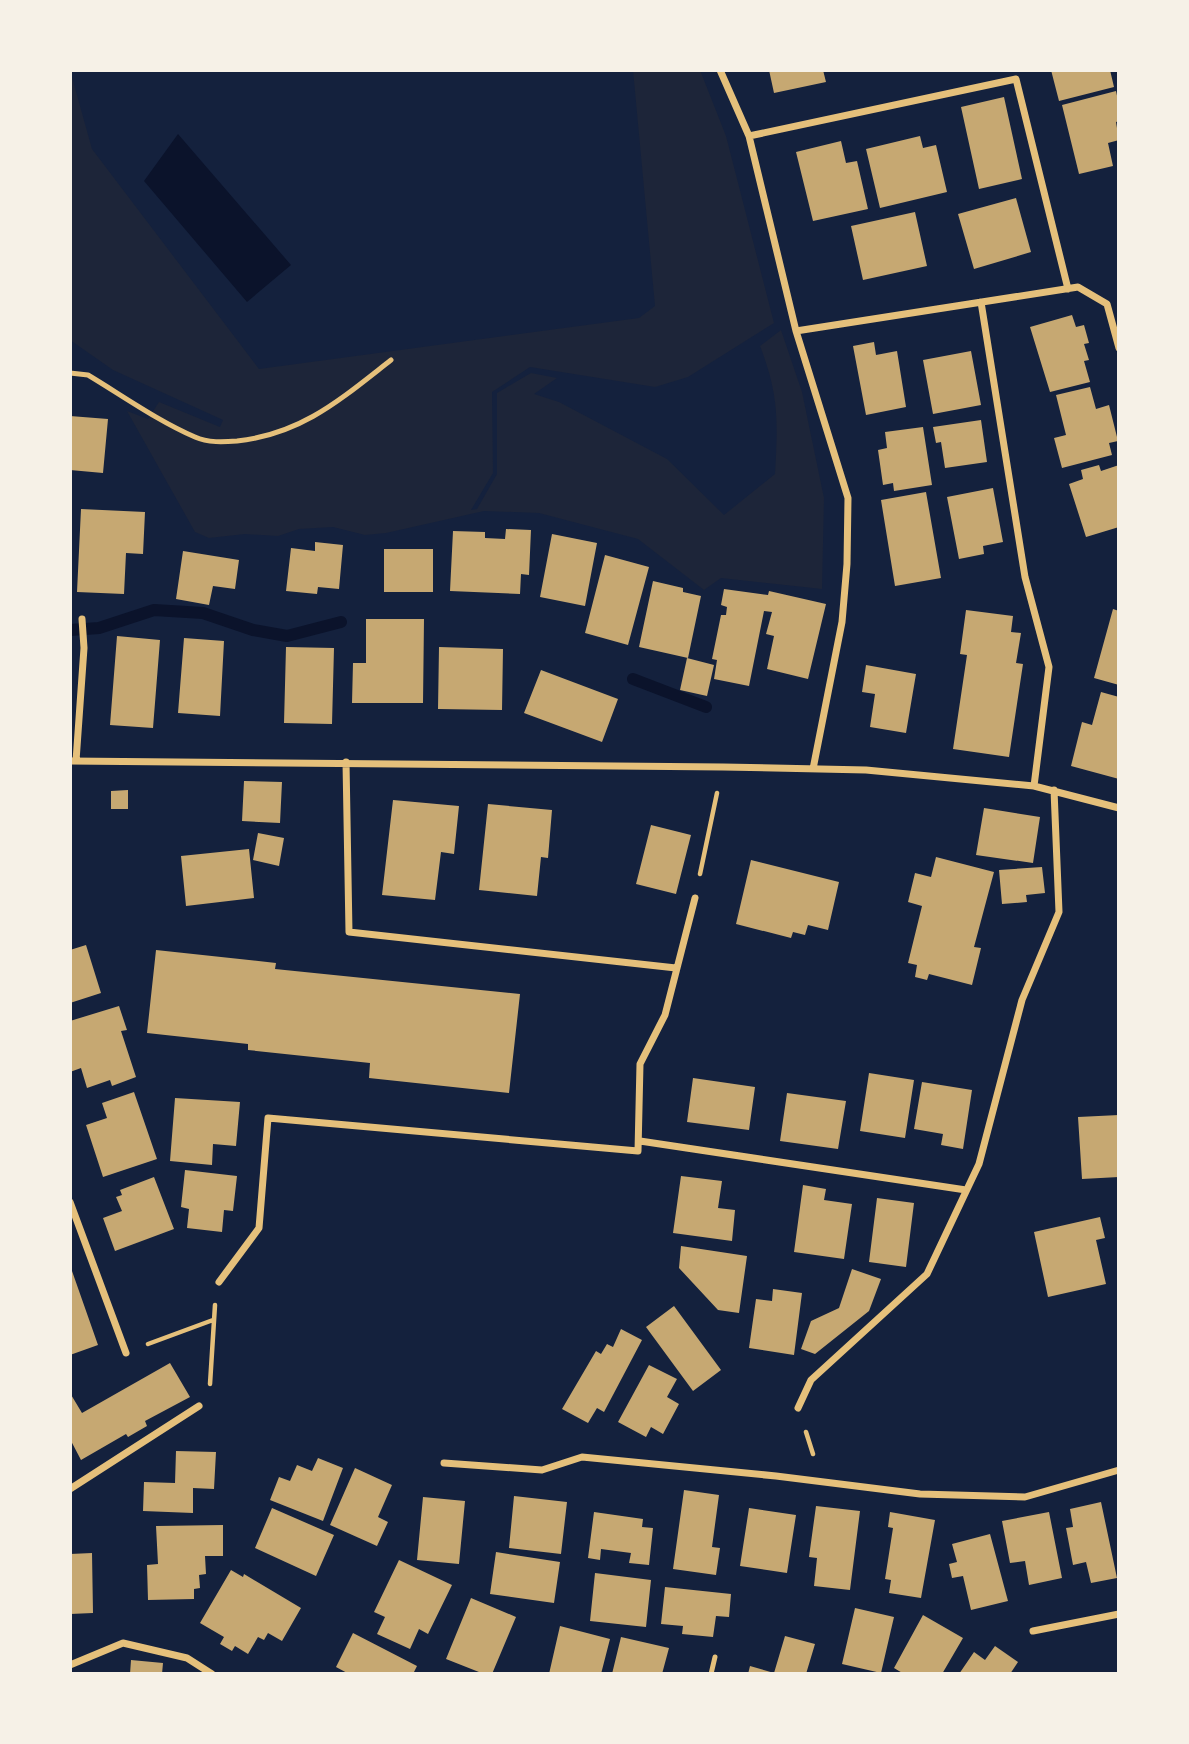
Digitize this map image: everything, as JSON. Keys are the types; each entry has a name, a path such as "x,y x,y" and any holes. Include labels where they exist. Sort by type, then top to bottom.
{"street":[{"path":"720,70 749,136 796,331 848,498 847,564 842,622 813,769"},
{"path":"749,136 1016,79 1068,289"},
{"path":"796,331 1078,287 1107,304 1119,348"},
{"path":"981,302 1026,577 1049,667 1034,786"},
{"path":"82,619 84,648 73,761 866,770 1034,786 1119,807"},
{"path":"346,762 349,932 676,968"},
{"path":"798,1408 811,1380 927,1274 979,1164 1023,1000 1059,912 1054,790"},
{"path":"219,1282 259,1228 268,1118 638,1151 640,1064 665,1015 695,898"},
{"path":"639,1141 967,1190"},
{"path":"70,1202 126,1353"},
{"path":"70,1489 200,1406"},
{"path":"444,1464 542,1470 582,1457 920,1494 1024,1497 1119,1470"},
{"path":"1033,1631 1119,1614"},
{"path":"70,1665 124,1643 187,1658 212,1674"}],"lane":[{"path":"70,373 88,375 197,438 223,443 279,433 310,418 391,360"},
{"path":"711,1674 715,1657"}],"path":[{"path":"695,898 723,767"},
{"path":"200,1406 210,1389 213,1320 219,1282"},
{"path":"126,1353 213,1320"},
{"path":"798,1408 821,1482"}],"shaded area":[{"path":"70,70 92,149 259,369 639,318 655,306 633,70 700,70 726,136 774,323 688,377 655,387 530,367 492,392 493,473 471,510 477,509 497,474 497,393 531,373 557,378 534,394 559,402 667,459 724,515 775,474 776,409 771,379 760,346 781,330 802,392 824,498 822,589 721,578 704,590 638,539 539,513 484,511 386,533 365,535 333,527 299,529 278,536 245,534 209,538 195,532 127,411 148,419 159,402 220,427 223,420 113,370 70,340"},
{"path":"178,134 291,265 247,302 144,181"}],"building":[{"path":"769,70 823,70 826,82 774,93"},
{"path":"1051,70 1110,70 1114,87 1059,101"},
{"path":"1116,91 1119,105 1119,121 1116,122 1119,140 1108,143 1113,166 1079,174 1062,105"},
{"path":"1004,97 1022,179 979,189 961,107"},
{"path":"920,136 923,148 936,145 947,192 880,208 866,149"},
{"path":"841,141 846,163 857,161 868,209 813,221 796,152"},
{"path":"1016,198 1031,252 974,269 958,214"},
{"path":"915,212 927,266 863,280 851,226"},
{"path":"1072,315 1076,327 1084,325 1089,343 1084,344 1089,360 1084,361 1090,382 1050,392 1030,327"},
{"path":"874,342 876,355 897,351 906,407 866,415 853,346"},
{"path":"971,351 981,405 933,414 923,360"},
{"path":"1090,387 1096,409 1109,405 1118,441 1109,443 1112,455 1062,468 1054,438 1066,435 1056,395"},
{"path":"70,416 108,419 103,473 70,470"},
{"path":"981,420 987,462 945,468 941,442 936,443 933,427"},
{"path":"923,427 932,485 894,491 893,483 883,485 878,450 887,448 885,432"},
{"path":"1099,465 1101,471 1119,465 1119,527 1086,537 1069,484 1083,479 1081,470"},
{"path":"993,488 1003,542 983,546 984,554 959,559 947,497"},
{"path":"926,492 941,578 895,586 881,500"},
{"path":"81,509 145,512 143,554 126,553 124,594 77,592"},
{"path":"506,529 531,530 529,575 521,574 520,594 450,591 453,531 485,532 485,538 505,539"},
{"path":"552,534 597,543 585,606 540,597"},
{"path":"315,542 343,545 339,589 318,587 317,594 286,591 291,548 315,551"},
{"path":"384,549 433,549 433,592 384,592"},
{"path":"183,551 239,560 235,589 213,586 209,605 176,599"},
{"path":"605,555 649,567 628,645 585,633"},
{"path":"653,581 683,588 683,592 701,596 688,658 639,647"},
{"path":"724,589 768,595 769,591 826,604 808,679 767,669 774,636 766,634 772,612 764,611 749,686 714,679 717,660 712,659 721,615 726,615 727,607 721,605"},
{"path":"1113,609 1119,611 1119,685 1094,678"},
{"path":"966,610 1013,616 1011,632 1021,633 1016,663 1023,664 1009,757 953,749 967,655 960,654"},
{"path":"366,619 424,619 423,703 352,703 353,663 366,663"},
{"path":"117,636 160,640 153,728 110,725"},
{"path":"184,638 224,641 220,716 178,713"},
{"path":"286,647 334,648 332,724 284,723"},
{"path":"439,647 503,649 502,710 438,709"},
{"path":"687,658 714,665 707,696 680,690"},
{"path":"866,665 916,674 906,733 870,727 875,694 862,692"},
{"path":"541,670 618,699 602,742 524,713"},
{"path":"1101,692 1119,697 1119,779 1071,766 1082,722 1092,725"},
{"path":"244,781 282,782 280,823 242,821"},
{"path":"128,790 128,809 111,809 111,791"},
{"path":"393,800 459,806 454,854 441,852 435,900 382,895"},
{"path":"488,804 552,810 548,858 541,857 537,896 479,890"},
{"path":"984,808 1040,817 1033,863 976,855"},
{"path":"651,825 691,835 676,894 636,884"},
{"path":"258,833 284,838 279,866 253,860"},
{"path":"249,849 254,898 186,906 181,856"},
{"path":"936,857 994,872 974,947 981,948 972,985 929,974 927,980 915,977 917,965 908,963 922,906 908,902 915,873 931,877"},
{"path":"751,860 839,882 828,930 808,925 805,935 793,932 791,938 736,924"},
{"path":"1042,867 1045,893 1026,895 1027,902 1002,904 999,870"},
{"path":"86,945 101,993 70,1003 70,950"},
{"path":"156,950 276,963 275,969 520,994 509,1093 369,1078 370,1063 248,1050 248,1044 147,1033"},
{"path":"119,1006 127,1030 121,1031 136,1077 112,1086 110,1080 87,1088 81,1068 70,1072 70,1021"},
{"path":"869,1073 914,1080 905,1138 860,1131"},
{"path":"693,1078 755,1087 749,1130 687,1122"},
{"path":"922,1082 972,1090 963,1149 941,1145 943,1134 914,1129"},
{"path":"134,1092 157,1159 103,1177 86,1125 107,1118 102,1103"},
{"path":"787,1093 846,1101 838,1149 780,1141"},
{"path":"175,1098 240,1102 236,1146 213,1144 212,1165 170,1161"},
{"path":"1119,1115 1119,1177 1082,1179 1078,1117"},
{"path":"185,1170 237,1176 233,1211 224,1210 222,1232 187,1228 189,1209 181,1207"},
{"path":"681,1176 722,1181 718,1208 735,1210 732,1241 673,1233"},
{"path":"154,1177 174,1229 115,1251 103,1218 122,1211 116,1197 122,1195 120,1190"},
{"path":"803,1185 826,1189 824,1200 852,1204 844,1259 794,1252"},
{"path":"877,1198 914,1203 906,1267 869,1262"},
{"path":"1100,1217 1105,1238 1096,1240 1106,1284 1048,1297 1034,1232"},
{"path":"681,1246 747,1256 739,1313 718,1310 679,1268"},
{"path":"852,1269 881,1279 869,1311 815,1354 801,1349 811,1321 839,1308"},
{"path":"70,1271 98,1345 70,1355"},
{"path":"773,1289 802,1293 794,1355 749,1348 756,1299 772,1301"},
{"path":"674,1306 721,1370 693,1391 646,1327"},
{"path":"621,1329 642,1340 604,1412 597,1408 588,1423 562,1409 596,1351 601,1354 607,1344 613,1347"},
{"path":"170,1363 190,1397 145,1421 147,1426 128,1437 126,1434 81,1460 70,1439 70,1393 82,1413"},
{"path":"649,1365 677,1379 667,1397 679,1404 663,1434 651,1427 646,1437 618,1422"},
{"path":"176,1451 216,1452 214,1489 193,1488 193,1513 143,1511 144,1482 175,1483"},
{"path":"318,1458 343,1468 323,1521 270,1500 279,1477 290,1481 297,1465 312,1471"},
{"path":"355,1468 392,1485 378,1517 388,1522 377,1546 330,1525"},
{"path":"684,1490 719,1495 712,1547 720,1548 716,1575 673,1569"},
{"path":"514,1496 567,1502 561,1554 509,1548"},
{"path":"423,1497 465,1501 459,1564 417,1560"},
{"path":"1101,1502 1117,1578 1091,1583 1086,1562 1073,1565 1066,1528 1073,1527 1070,1509"},
{"path":"816,1506 860,1511 850,1590 814,1586 817,1558 809,1557"},
{"path":"272,1508 334,1535 316,1576 255,1548"},
{"path":"749,1508 796,1515 787,1573 740,1566"},
{"path":"594,1512 643,1519 642,1527 653,1528 649,1565 629,1563 631,1553 601,1549 600,1560 588,1558"},
{"path":"890,1512 935,1520 921,1598 889,1593 891,1580 885,1579 893,1528 888,1527"},
{"path":"1049,1512 1062,1578 1029,1585 1025,1561 1010,1563 1002,1521"},
{"path":"223,1525 223,1556 205,1556 206,1574 199,1575 200,1588 194,1589 194,1599 148,1600 147,1565 158,1564 156,1526"},
{"path":"990,1534 1008,1601 971,1610 963,1576 952,1578 949,1564 957,1562 952,1544"},
{"path":"496,1552 560,1562 554,1603 490,1594"},
{"path":"92,1553 93,1613 70,1614 70,1554"},
{"path":"399,1560 452,1585 428,1634 419,1629 410,1649 377,1634 385,1617 374,1612"},
{"path":"231,1570 243,1577 244,1574 301,1608 282,1641 268,1633 264,1640 258,1637 248,1654 235,1646 232,1651 220,1644 224,1637 200,1623"},
{"path":"595,1573 651,1580 646,1627 590,1621"},
{"path":"665,1587 731,1594 729,1617 716,1616 713,1637 682,1634 683,1626 661,1624"},
{"path":"471,1598 516,1617 492,1674 484,1674 446,1659"},
{"path":"855,1608 894,1617 881,1673 842,1664"},
{"path":"923,1615 963,1638 942,1674 904,1674 894,1668"},
{"path":"560,1626 610,1639 601,1674 549,1674"},
{"path":"353,1633 417,1666 413,1674 349,1674 336,1667"},
{"path":"785,1636 815,1644 806,1674 748,1674 750,1666 774,1673"},
{"path":"621,1637 669,1648 662,1674 612,1674"},
{"path":"995,1646 1018,1662 1010,1674 959,1674 974,1652 985,1660"},
{"path":"131,1660 163,1663 162,1674 130,1674"}],"waterway":[{"path":"70,630 99,628 154,610 203,613 253,630 287,636 341,622"},
{"path":"633,679 706,707"}]}
